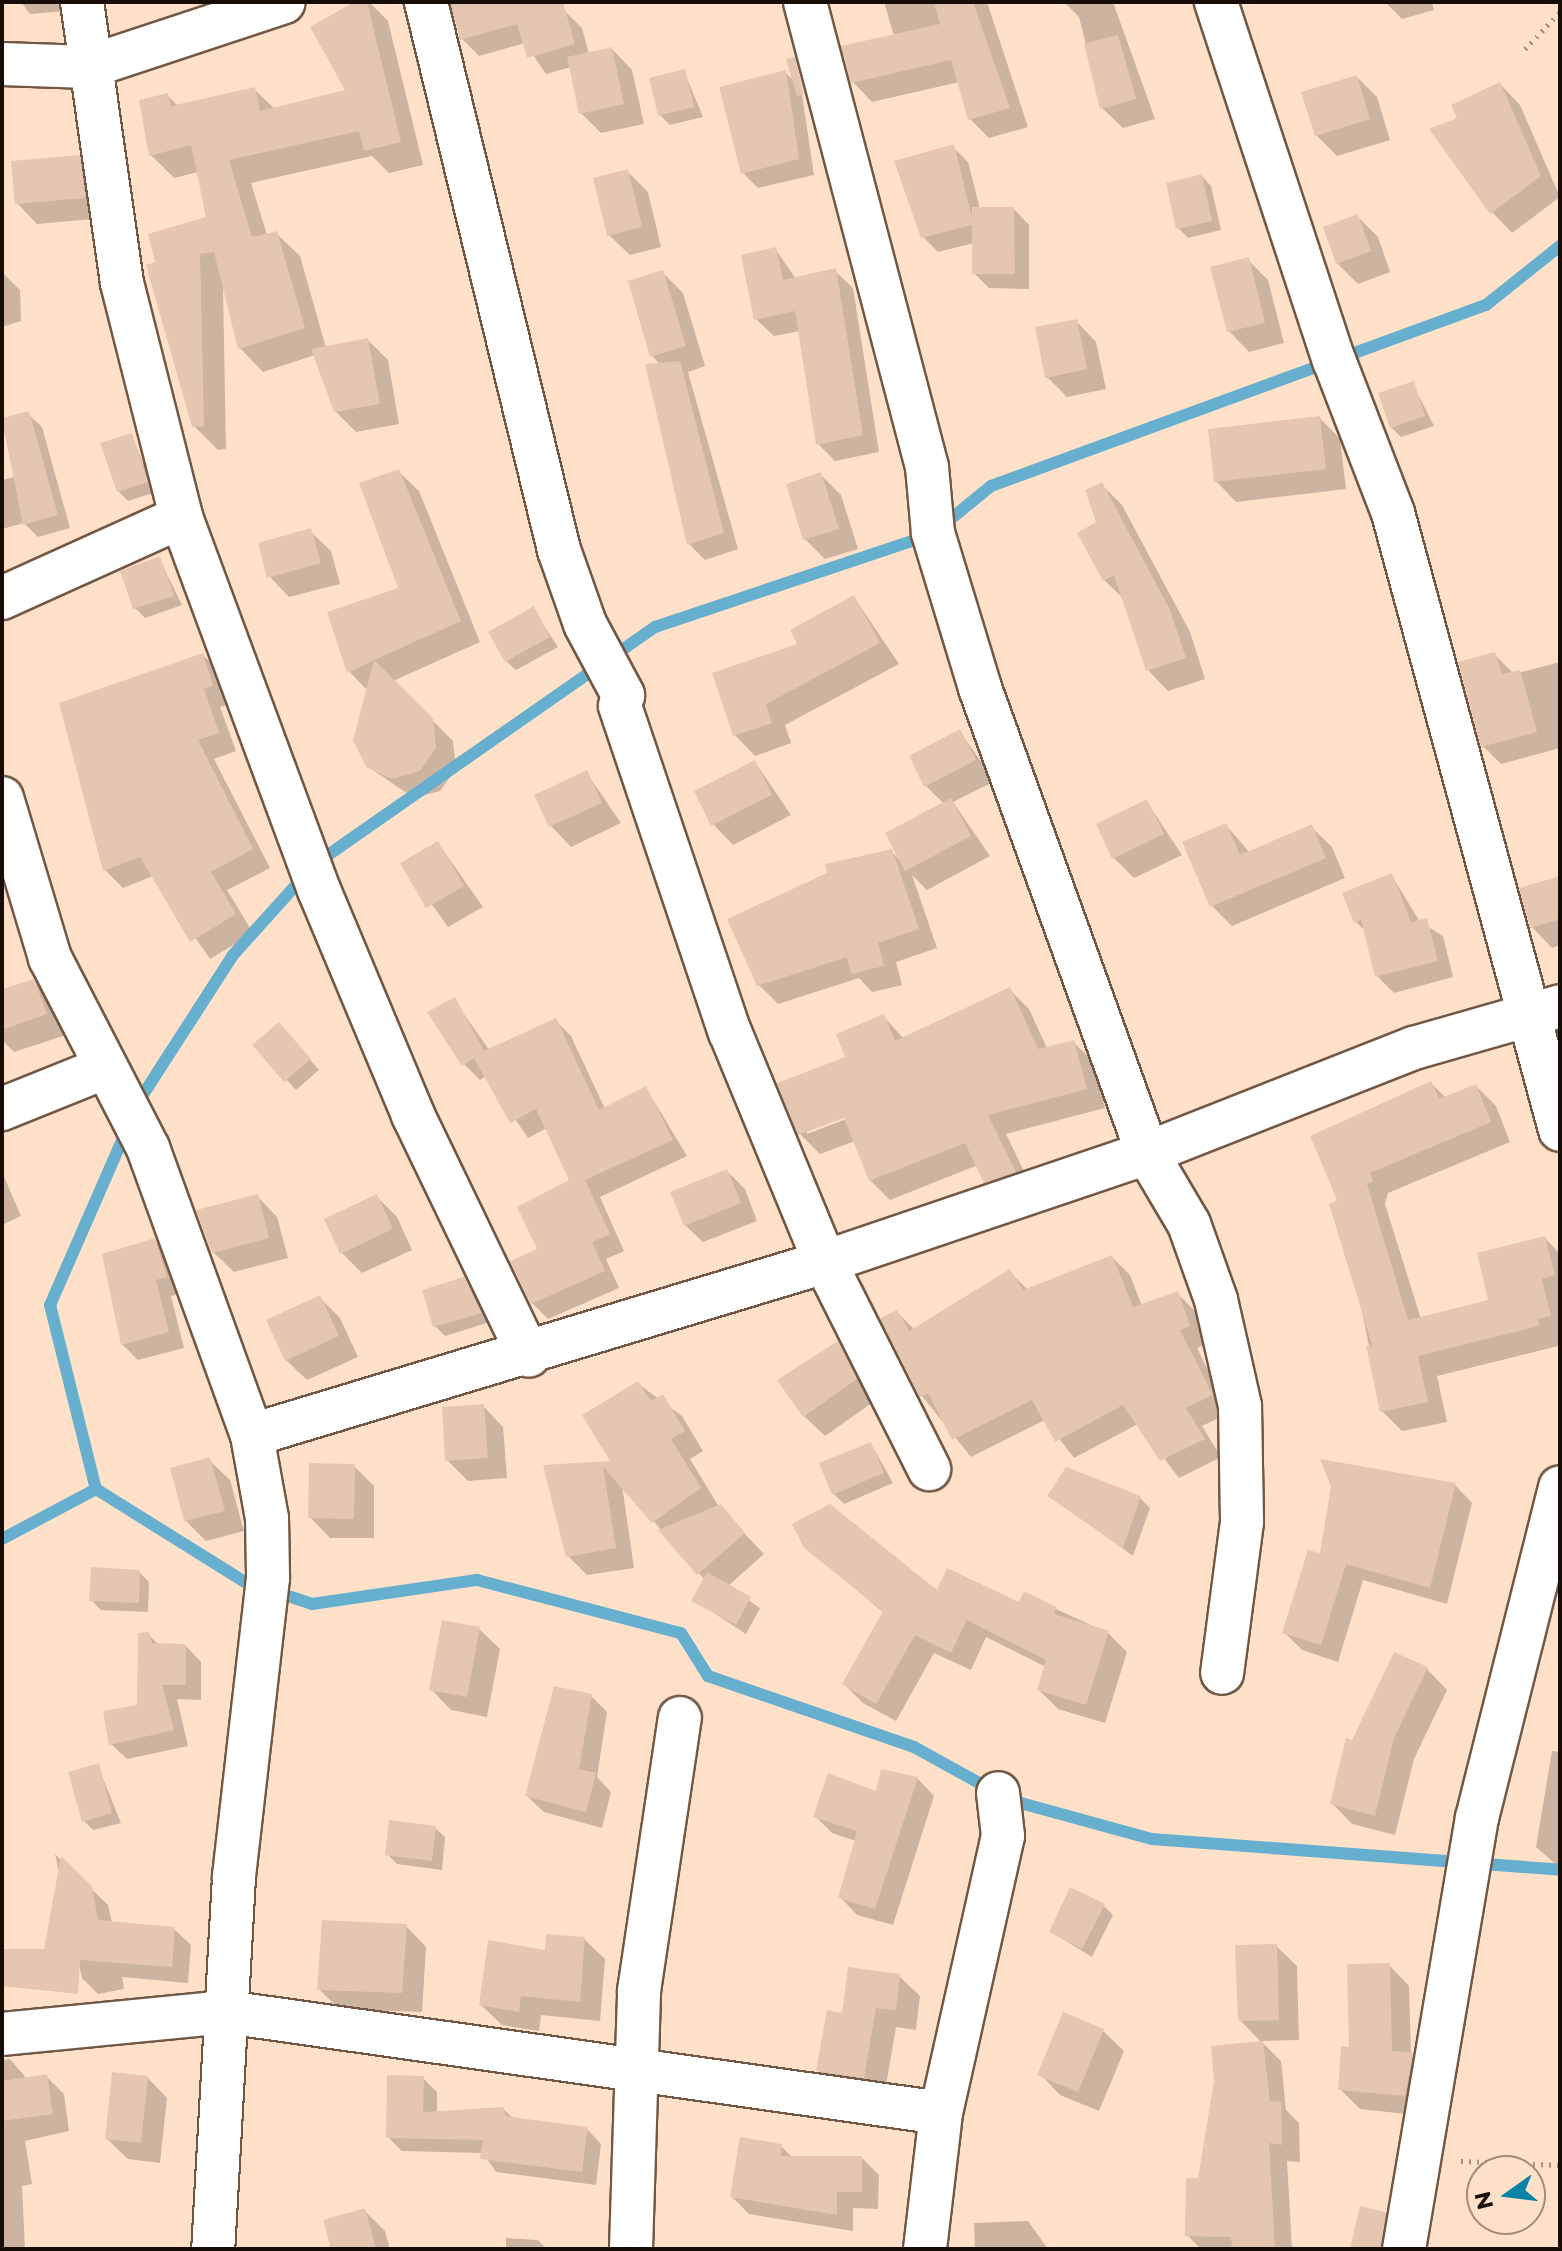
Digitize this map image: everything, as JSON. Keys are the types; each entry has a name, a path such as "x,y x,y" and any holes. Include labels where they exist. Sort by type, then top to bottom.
{"street":[{"path":"82,2 88,67 122,283 181,517 299,827 319,890 413,1115 529,1356"},
{"path":"2,64 88,67 284,2"},
{"path":"426,2 559,550 585,624 623,695 620,706 730,1032 825,1262 929,1469"},
{"path":"805,2 927,467 933,533 980,688 1147,1153 1189,1224 1240,1406 1242,1522 1222,1673"},
{"path":"1216,2 1334,360 1393,513 1543,1009 1560,1130"},
{"path":"2,598 181,517"},
{"path":"2,798 50,958 130,1116 252,1435 266,1592 226,2012 213,2249"},
{"path":"252,1435 529,1356 825,1262 1147,1153 1414,1048 1543,1009"},
{"path":"2,1109 104,1068"},
{"path":"1404,2249 1415,2167 1469,1861 1560,1487"},
{"path":"631,2249 639,1991 680,1718"},
{"path":"925,2249 941,2113 1003,1836 998,1793"},
{"path":"2,2034 226,2012 636,2067 941,2113"}],"path":[{"path":"1525,49 1560,12"},
{"path":"1415,2167 1479,2159 1560,2165"}],"building":[{"path":"354,2 367,2 401,142 364,151 359,131 229,160 252,237 277,231 305,328 238,349 214,252 200,254 204,426 192,427 146,265 155,262 148,234 206,217 191,145 149,156 139,100 168,93 171,106 255,87 260,111 345,90 310,27"},
{"path":"451,2 563,2 575,44 527,58 517,24 460,40"},
{"path":"934,2 973,2 1010,108 968,120 951,60 851,83 841,46 940,24"},
{"path":"1118,35 1136,99 1100,109 1084,44"},
{"path":"612,47 624,104 579,114 567,57"},
{"path":"795,57 804,94 797,96 786,59"},
{"path":"685,69 694,107 658,116 649,78"},
{"path":"786,70 799,159 741,174 719,87"},
{"path":"1357,75 1370,119 1315,136 1301,92"},
{"path":"1500,82 1541,176 1490,214 1429,129 1457,118 1451,105"},
{"path":"954,144 972,218 972,207 1014,207 1015,274 972,274 972,225 921,238 894,161"},
{"path":"80,155 85,198 15,204 11,161"},
{"path":"628,169 642,227 607,236 593,178"},
{"path":"1202,174 1212,221 1176,229 1166,183"},
{"path":"1358,214 1371,251 1336,264 1323,227"},
{"path":"776,247 783,280 836,268 863,435 816,445 795,311 754,320 741,255"},
{"path":"1249,257 1265,323 1227,332 1210,267"},
{"path":"663,270 686,346 650,357 628,281"},
{"path":"1077,319 1087,369 1045,378 1035,327"},
{"path":"368,338 380,404 334,412 311,349"},
{"path":"680,361 724,533 687,545 645,364"},
{"path":"1414,381 1425,416 1390,428 1378,393"},
{"path":"29,411 58,515 23,525 2,418"},
{"path":"1320,416 1326,469 1214,482 1208,429"},
{"path":"132,433 148,482 117,492 100,443"},
{"path":"399,469 461,621 347,673 327,612 398,588 359,483"},
{"path":"821,472 839,529 803,540 786,484"},
{"path":"1102,482 1170,610 1186,658 1146,671 1114,575 1103,581 1077,533 1096,522 1085,490"},
{"path":"311,528 321,563 267,578 258,543"},
{"path":"160,556 174,596 133,609 120,571"},
{"path":"854,595 880,643 766,704 772,723 733,736 712,673 797,644 790,630"},
{"path":"534,606 550,637 505,662 488,632"},
{"path":"1495,652 1502,674 1520,670 1537,732 1481,747 1458,662"},
{"path":"203,653 213,686 204,689 219,733 198,740 253,849 211,872 236,914 190,942 140,857 103,871 59,703"},
{"path":"374,660 433,718 436,748 420,771 392,779 366,767 353,740"},
{"path":"960,729 976,760 924,787 909,756"},
{"path":"755,760 772,795 711,826 694,791"},
{"path":"587,770 602,803 549,827 534,795"},
{"path":"951,798 971,836 905,871 885,833"},
{"path":"1147,799 1164,834 1112,859 1096,824"},
{"path":"1226,823 1240,855 1312,824 1326,858 1210,907 1182,842"},
{"path":"438,841 464,886 426,908 400,863"},
{"path":"892,849 919,929 878,943 884,966 851,974 847,957 757,986 727,919 827,873 825,864"},
{"path":"1392,873 1411,922 1427,918 1438,961 1375,977 1361,920 1354,923 1342,893"},
{"path":"1560,876 1560,919 1530,928 1519,888"},
{"path":"34,979 47,1014 2,1030 2,989"},
{"path":"1010,987 1038,1049 1074,1040 1087,1089 988,1115 1016,1172 984,1183 965,1143 869,1181 844,1118 798,1135 777,1083 845,1057 836,1034 884,1014 895,1041"},
{"path":"455,997 484,1051 556,1018 599,1110 646,1086 673,1140 585,1180 610,1234 592,1242 605,1271 531,1304 510,1261 537,1249 517,1207 569,1180 536,1109 510,1123 474,1058 462,1066 427,1012"},
{"path":"279,1022 311,1059 284,1082 252,1045"},
{"path":"1431,1081 1439,1099 1476,1084 1491,1122 1370,1173 1373,1181 1367,1184 1408,1320 1488,1300 1477,1253 1545,1236 1555,1275 1542,1279 1551,1316 1538,1319 1539,1326 1418,1356 1428,1402 1380,1412 1366,1346 1372,1345 1329,1204 1337,1200 1310,1136"},
{"path":"727,1169 741,1203 684,1226 670,1192"},
{"path":"258,1194 269,1238 212,1253 196,1210"},
{"path":"377,1194 393,1229 340,1254 324,1219"},
{"path":"155,1238 167,1277 156,1280 169,1332 121,1345 102,1254"},
{"path":"1112,1255 1133,1307 1178,1291 1190,1326 1180,1330 1213,1395 1186,1408 1205,1439 1160,1461 1123,1405 1055,1442 1032,1400 952,1440 928,1393 920,1397 880,1318 897,1310 909,1331 1010,1269 1023,1290"},
{"path":"464,1277 482,1313 433,1327 422,1290"},
{"path":"320,1295 339,1336 285,1361 266,1320"},
{"path":"838,1341 857,1379 803,1417 777,1380"},
{"path":"638,1381 651,1401 663,1394 685,1431 671,1439 701,1488 652,1523 603,1467 616,1548 566,1557 543,1465 610,1461 582,1415"},
{"path":"484,1404 488,1458 445,1461 442,1407"},
{"path":"871,1442 884,1473 832,1495 819,1463"},
{"path":"210,1457 225,1511 184,1521 170,1468"},
{"path":"1320,1459 1456,1483 1430,1588 1346,1564 1321,1645 1282,1633 1308,1550 1320,1553 1331,1487"},
{"path":"309,1463 355,1464 354,1519 308,1518"},
{"path":"1066,1467 1141,1496 1123,1548 1047,1496"},
{"path":"721,1504 745,1533 697,1575 658,1530"},
{"path":"830,1504 937,1590 947,1568 1019,1602 1024,1591 1057,1607 1054,1614 1109,1631 1086,1705 1037,1690 1046,1660 967,1620 951,1653 915,1635 876,1704 842,1684 883,1611 804,1548 792,1524"},
{"path":"91,1567 140,1570 139,1603 89,1601"},
{"path":"707,1572 751,1597 736,1625 691,1601"},
{"path":"442,1620 480,1627 467,1697 429,1690"},
{"path":"149,1632 152,1643 186,1644 186,1685 162,1685 174,1730 109,1745 103,1711 137,1705 138,1633"},
{"path":"1394,1652 1428,1667 1394,1738 1375,1816 1330,1804 1346,1738 1352,1740"},
{"path":"554,1686 592,1694 579,1769 596,1773 586,1812 525,1796"},
{"path":"99,1763 112,1813 82,1822 68,1772"},
{"path":"881,1769 918,1777 875,1909 838,1898 857,1831 813,1817 828,1773 876,1791"},
{"path":"389,1820 436,1826 432,1861 385,1855"},
{"path":"61,1856 92,1886 98,1920 175,1927 172,1967 80,1960 78,1994 2,1986 2,1949 44,1949"},
{"path":"1070,1887 1105,1904 1082,1949 1049,1932"},
{"path":"322,1920 407,1924 402,1993 317,1990"},
{"path":"546,1934 585,1937 580,2002 521,1996 519,2012 479,2005 488,1940 545,1950"},
{"path":"1277,1944 1279,2020 1238,2021 1235,1945"},
{"path":"1390,1963 1392,2051 1413,2053 1405,2096 1338,2090 1341,2046 1349,2047 1347,1964"},
{"path":"848,1967 900,1974 896,2010 876,2008 864,2078 816,2071 827,2010 842,2013"},
{"path":"1063,2012 1104,2029 1078,2092 1037,2075"},
{"path":"1263,2041 1270,2101 1281,2102 1282,2145 1269,2143 1275,2249 1232,2249 1231,2237 1185,2236 1186,2178 1198,2178 1214,2081 1211,2046"},
{"path":"112,2072 148,2076 141,2143 105,2139"},
{"path":"47,2074 53,2114 2,2121 2,2081"},
{"path":"387,2075 424,2076 423,2112 504,2107 505,2116 588,2127 582,2172 480,2159 483,2140 386,2138"},
{"path":"740,2137 782,2144 781,2156 862,2156 862,2192 837,2192 837,2215 730,2197"},
{"path":"1360,2206 1386,2212 1381,2249 1350,2249"},
{"path":"365,2208 376,2249 331,2249 323,2220"}],"waterway":[{"path":"942,526 991,486 1486,305 1560,246"},
{"path":"318,862 655,627 927,536"},
{"path":"137,1104 233,955 305,875"},
{"path":"127,1129 50,1305 96,1489 243,1581 312,1604 477,1580 681,1633 708,1676 914,1747 1010,1800 1152,1839 1560,1870"},
{"path":"2,1539 96,1489"}]}
